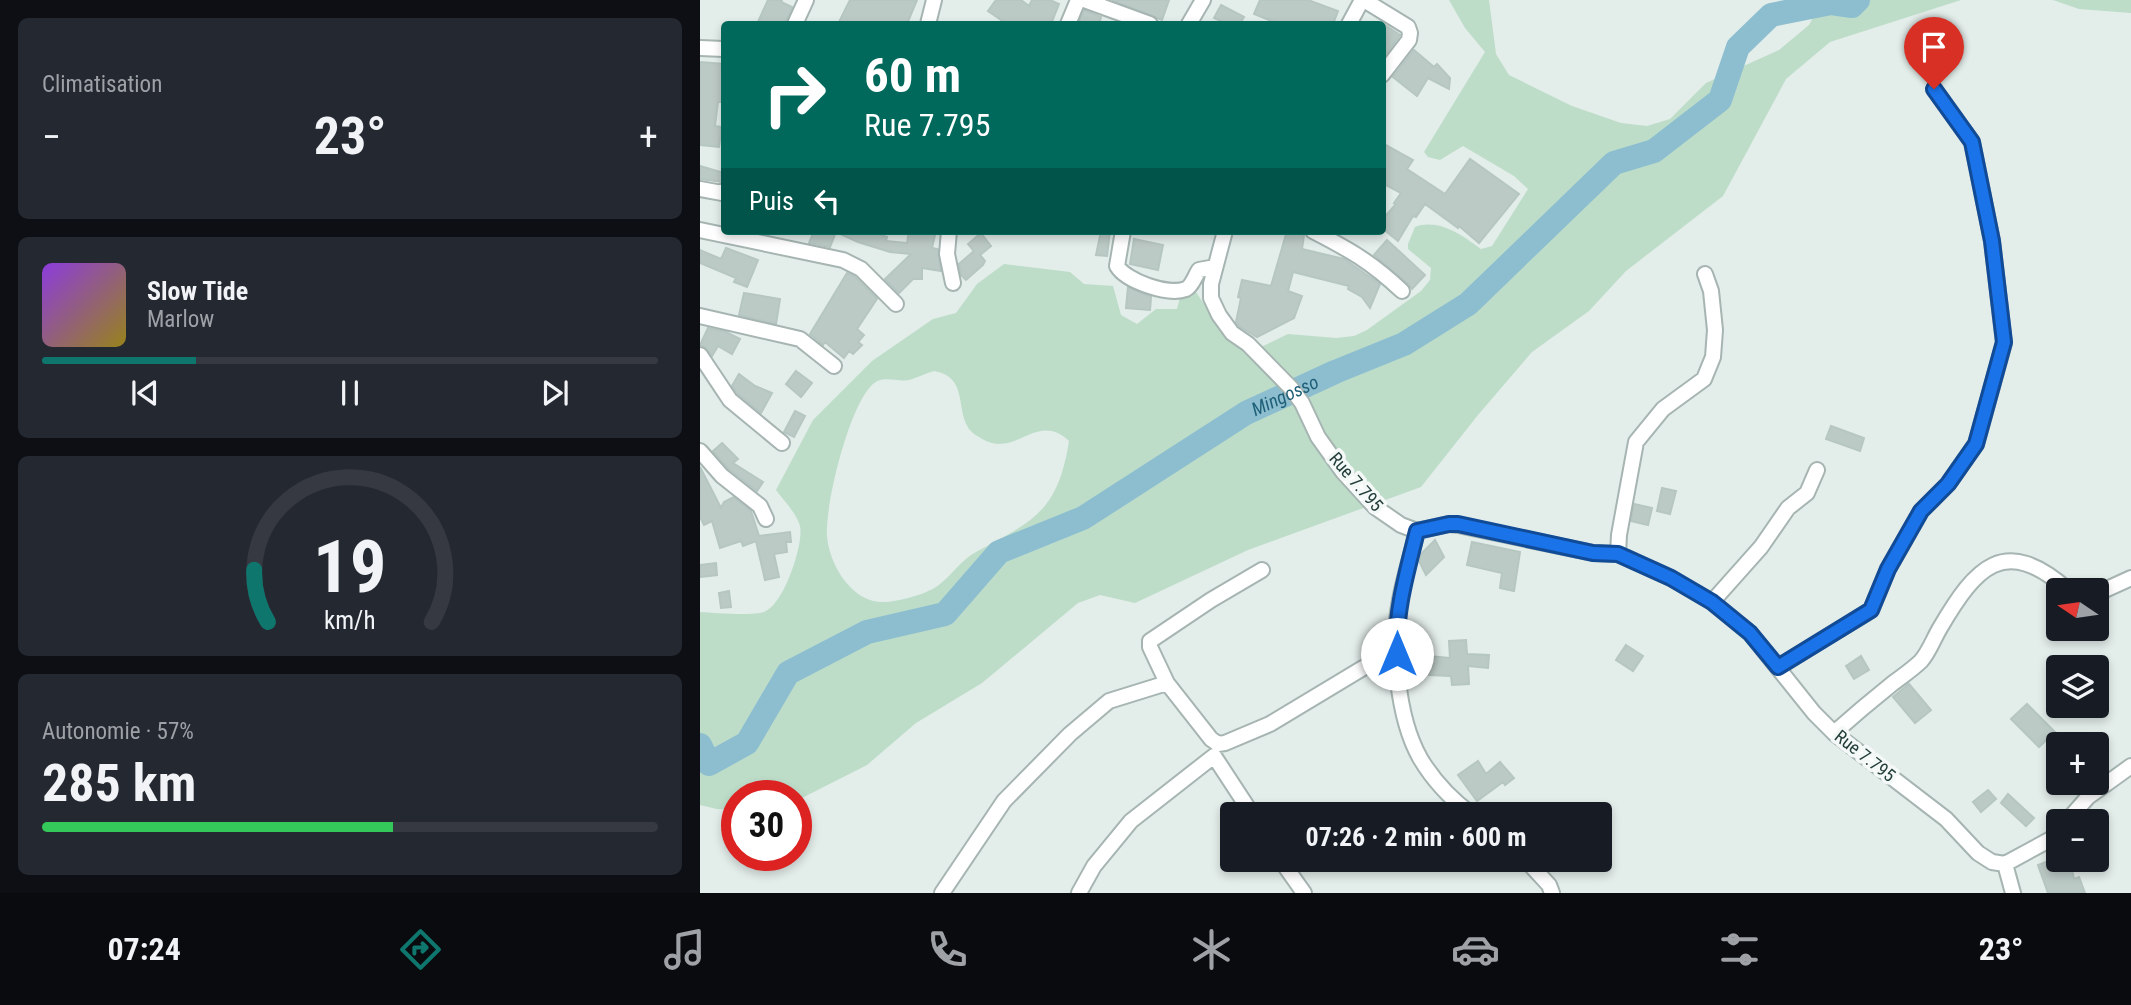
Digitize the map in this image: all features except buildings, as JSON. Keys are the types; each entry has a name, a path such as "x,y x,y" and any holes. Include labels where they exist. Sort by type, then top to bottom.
{"street":[{"path":"796,21 806,0"},
{"path":"929,21 934,0"},
{"path":"1069,21 1078,0"},
{"path":"1084,0 1142,21"},
{"path":"1191,21 1203,0"},
{"path":"1351,21 1363,0 1408,27 1409,40 1386,70"},
{"path":"700,48 721,49"},
{"path":"1778,667 1871,610 1888,569 1921,511 1948,484 1976,444 2004,342 1992,241 1972,142 1934,89"},
{"path":"700,188 721,193"},
{"path":"700,230 721,234"},
{"path":"724,235 844,260 861,269 896,304"},
{"path":"949,235 947,254 953,283"},
{"path":"1122,235 1117,266 1121,272 1141,283 1168,290 1185,289 1199,270 1215,267"},
{"name":"Rue 7.795","path":"1224,235 1211,284 1211,298 1219,315 1232,333 1248,344 1291,388 1302,403 1318,437 1343,472 1375,507 1401,525 1417,531 1458,524 1593,553 1618,554 1671,578 1712,602 1750,633 1814,713 1834,733 1946,819 1978,853 1992,862 2005,864"},
{"path":"1321,235 1361,256 1402,291"},
{"path":"1618,554 1636,442 1646,426 1663,409 1704,379 1713,358 1715,330 1711,291 1705,274"},
{"path":"700,316 800,339 834,366"},
{"path":"700,355 730,400 782,443"},
{"path":"700,452 722,476 760,506 766,519"},
{"path":"1712,602 1761,547 1788,508 1807,493 1817,470"},
{"path":"1417,531 1400,600 1396,632 1398,678 1409,732 1420,758 1446,793 1457,802"},
{"path":"1834,733 1922,660 1970,582 1991,565 2012,561 2027,562 2053,578"},
{"path":"1262,570 1150,641 1150,647 1167,683 1211,739 1218,744 1270,724 1363,668 1397,654"},
{"path":"2109,588 2131,578"},
{"path":"942,893 1004,801 1070,734 1109,701 1167,683"},
{"path":"1079,893 1094,866 1131,821 1213,757 1244,802"},
{"path":"2078,809 2088,797 2131,766"},
{"path":"2013,893 2005,864 2046,842"},
{"path":"1289,872 1304,893"},
{"path":"1537,872 1549,884 1552,893"}],"green space":[{"path":"1449,0 1489,0 1496,54 1509,75 1572,106 1621,123 1647,126 1670,119 1706,83 1779,50 1809,25 1823,0 1961,0 1830,42 1786,79 1723,196 1626,271 1589,311 1532,352 1421,487 1248,550 1135,603 1100,595 1078,603 982,683 916,723 867,765 812,793 812,780 721,780 721,809 700,805 700,612 764,612 778,599 791,574 799,547 800,526 776,490 813,420 872,361 933,319 956,313 977,284 1004,264 1070,272 1084,284 1113,286 1121,315 1137,324 1156,309 1177,309 1182,290 1194,289 1221,330 1251,352 1288,334 1336,338 1354,336 1367,330 1421,291 1430,280 1431,268 1408,249 1415,227 1442,227 1459,234 1481,249 1492,246 1528,189 1514,176 1463,146 1440,160 1428,157 1424,152 1485,52 1465,28","holes":["934,371 953,380 966,423 972,432 984,440 996,444 1007,443 1047,431 1058,433 1069,441 1058,484 1050,499 1028,522 971,555 935,588 894,601 869,600 859,595 843,578 832,557 827,536 834,480 855,412 864,395 877,381 909,380"]},
{"path":"2053,0 2131,0 2131,13 2079,9"}],"waterway":[{"name":"Mingosso","path":"700,745 709,764 747,743 788,673 867,632 945,614 999,552 1083,518 1246,413 1404,344 1468,304 1614,163 1654,151 1720,100 1738,47 1771,15 1831,3 1852,6 1858,0"}],"route":[{"path":"1397,654 1396,632 1400,600 1417,531 1449,524 1593,553 1618,554 1647,566 1712,602 1750,633 1778,667 1871,610 1888,569 1921,511 1948,484 1976,444 2004,342 1992,241 1972,142 1934,89"}]}
